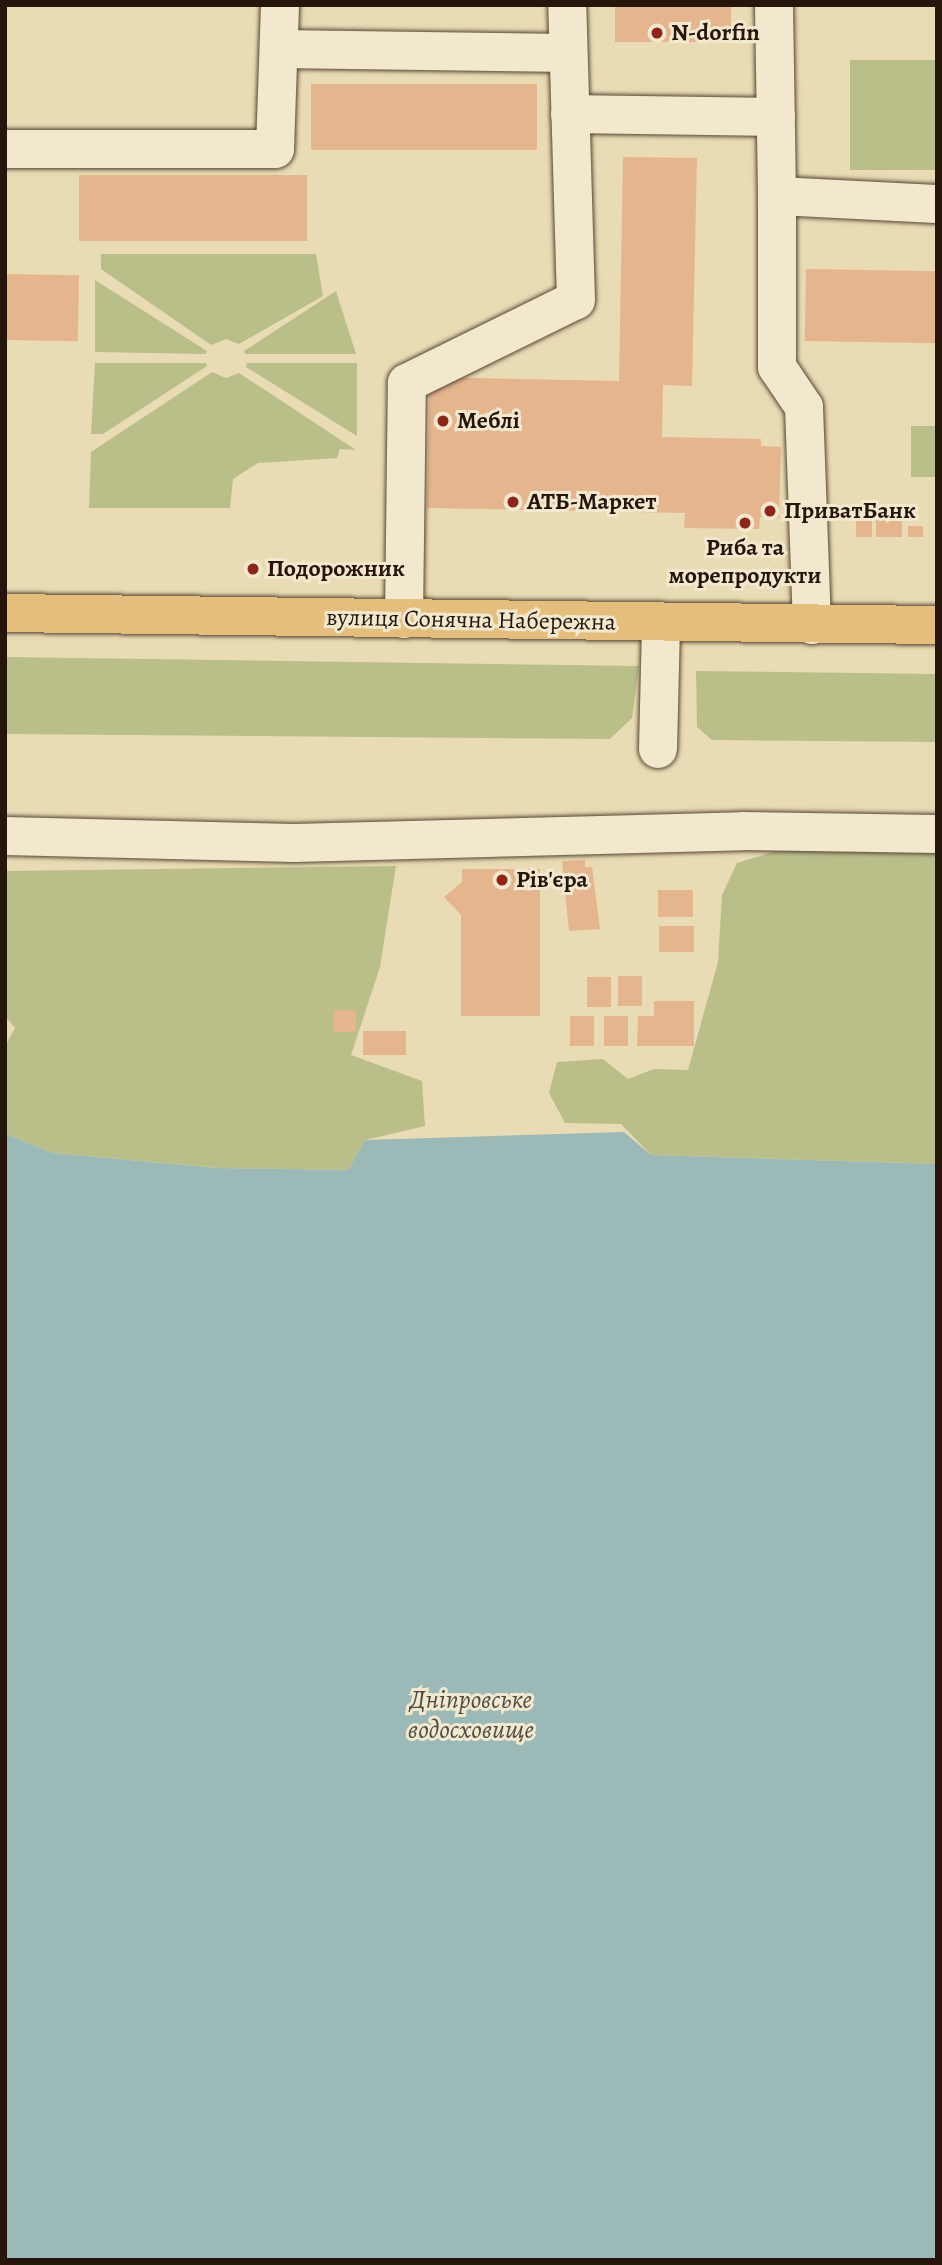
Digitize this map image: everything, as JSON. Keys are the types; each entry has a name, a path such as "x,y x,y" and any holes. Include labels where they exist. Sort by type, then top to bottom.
{"main road":[{"name":"вулиця Сонячна Набережна","path":"5,613 937,625"}],"lane":[{"path":"5,149 275,149 281,5"},
{"path":"404,620 407,383 576,300 567,5"},
{"path":"774,5 777,367 804,407 811,625"},
{"path":"279,49 568,53"},
{"path":"570,114 776,117"},
{"path":"777,196 937,204"},
{"path":"659,749 661,623"},
{"path":"5,836 294,843 743,831 937,834"}],"green space":[{"path":"850,60 937,60 937,170 850,170"},
{"path":"101,254 316,254 323,296 239,344 226,339 211,345 101,269"},
{"path":"95,280 207,351 206,354 95,352"},
{"path":"336,291 356,354 245,354 244,351"},
{"path":"95,363 206,363 207,366 103,434 91,434"},
{"path":"247,363 357,363 357,436 246,367"},
{"path":"212,372 226,378 239,373 356,450 340,449 337,458 258,463 233,479 230,508 89,508 91,452"},
{"path":"911,426 937,426 937,477 911,477"},
{"path":"5,657 639,666 632,718 610,739 5,734"},
{"path":"696,671 937,674 937,742 712,740 697,727"},
{"path":"808,841 937,847 937,1164 651,1155 621,1124 565,1123 549,1093 557,1062 603,1059 628,1079 654,1069 688,1070 718,962 722,895 737,863"},
{"path":"396,866 380,967 351,1055 422,1081 425,1126 365,1140 348,1170 218,1168 53,1153 5,1134 5,1046 15,1028 5,1016 5,871"}],"water":[{"name":"Дніпровське водосховище","path":"624,1132 651,1155 937,1164 937,2260 5,2260 5,1134 53,1153 217,1168 348,1170 365,1140"}],"building":[{"path":"615,5 731,5 731,42 615,42"},
{"path":"311,84 537,84 537,150 311,150"},
{"path":"623,157 697,158 692,386 663,385 662,437 761,439 761,446 781,447 779,518 760,517 759,529 684,528 685,513 427,508 430,377 619,381"},
{"path":"79,175 307,175 307,241 79,241"},
{"path":"806,269 937,271 936,343 805,341"},
{"path":"5,274 79,275 78,341 5,340"},
{"path":"856,516 872,516 872,537 856,537"},
{"path":"876,520 902,520 902,537 876,537"},
{"path":"908,526 923,526 923,537 908,537"},
{"path":"585,860 585,867 592,867 600,929 569,931 562,861"},
{"path":"462,869 540,869 540,1016 461,1016 461,915 444,897 462,882"},
{"path":"658,890 693,890 693,917 658,917"},
{"path":"659,926 694,926 694,952 659,952"},
{"path":"618,976 642,976 642,1006 618,1006"},
{"path":"587,977 611,977 611,1007 587,1007"},
{"path":"654,1001 694,1001 694,1046 637,1046 638,1016 654,1016"},
{"path":"334,1010 356,1010 356,1032 334,1032"},
{"path":"570,1016 594,1016 594,1046 570,1046"},
{"path":"604,1016 628,1016 628,1046 604,1046"},
{"path":"363,1031 406,1031 406,1055 363,1055"}],"place":[{"name":"N-dorfin","path":"657,33"},
{"name":"Меблі","path":"443,421"},
{"name":"АТБ-Маркет","path":"513,502"},
{"name":"ПриватБанк","path":"770,511"},
{"name":"Риба та морепродукти","path":"745,523"},
{"name":"Подорожник","path":"253,569"},
{"name":"Рів'єра","path":"502,880"}]}
